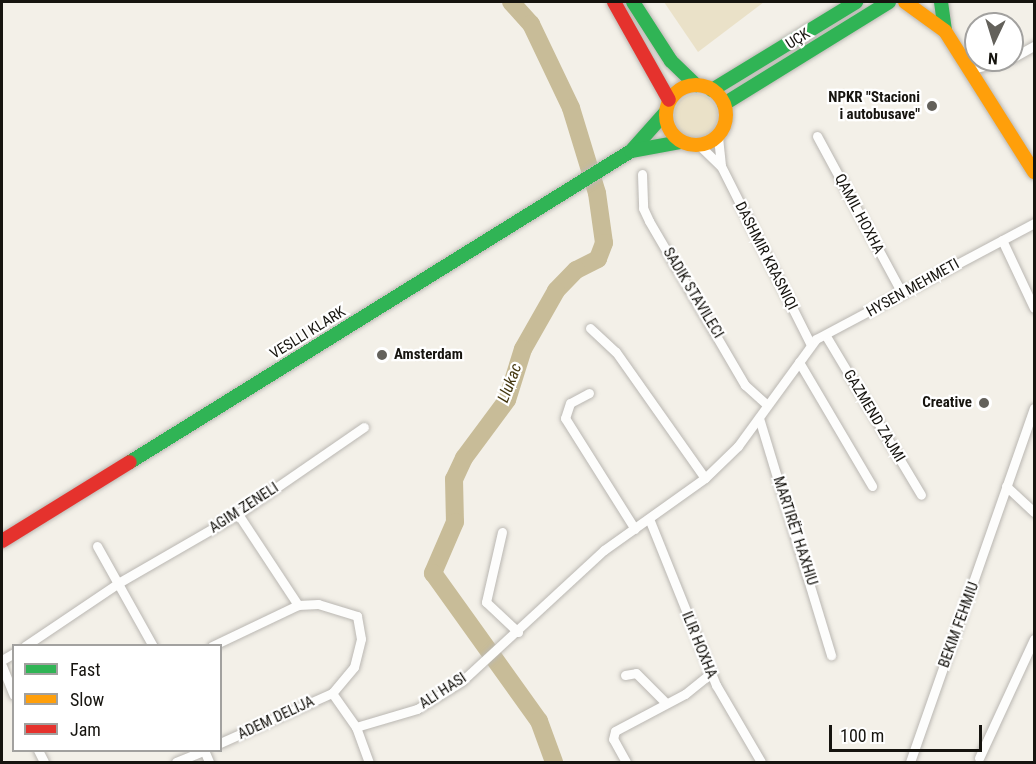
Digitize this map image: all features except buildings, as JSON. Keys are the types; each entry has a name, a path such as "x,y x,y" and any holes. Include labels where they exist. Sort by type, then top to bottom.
{"main road":[{"path":"614,2 667,107 669,129 681,142 700,146 718,137 726,121 724,104 712,90 696,85 671,62 633,2"},
{"name":"UÇK","path":"712,90 856,2"},
{"name":"UÇK","path":"724,104 889,2"},
{"path":"904,2 910,2"},
{"path":"904,2 945,31"},
{"path":"941,2 945,31 964,63"},
{"path":"969,72 1035,172"},
{"path":"667,107 696,85"},
{"name":"VESLLI KLARK","path":"2,541 631,151 667,107"},
{"name":"VESLLI KLARK","path":"631,151 681,142"}],"street":[{"name":"QAMIL HOXHA","path":"817,136 902,293"},
{"name":"DASHMIR KRASNIQI","path":"718,137 721,166"},
{"name":"DASHMIR KRASNIQI","path":"700,146 721,166 811,345"},
{"name":"SADIK STAVILECI","path":"642,174 643,208 649,221 745,385 766,404"},
{"name":"HYSEN MEHMETI","path":"518,632 604,550 650,521 705,478 759,418 766,404 811,345 902,293 1035,223"},
{"path":"1002,240 1035,308"},
{"path":"590,328 616,352 705,478"},
{"name":"GAZMEND ZAJMI","path":"826,336 921,495"},
{"path":"799,362 872,486"},
{"path":"589,393 570,403 565,418 634,529"},
{"name":"BEKIM FEHMIU","path":"910,762 1035,408"},
{"name":"MARTIRËT HAXHIU","path":"759,418 830,644 831,655"},
{"name":"AGIM ZENELI","path":"27,644 120,582 238,514 364,427"},
{"path":"1006,486 1035,512"},
{"path":"238,514 298,605"},
{"name":"ILIR HOXHA","path":"650,521 711,673 761,762"},
{"path":"502,532 486,602 518,632"},
{"path":"97,546 120,582 152,644"},
{"path":"214,644 298,605 343,607 357,615 361,639 354,667 332,693 356,727 369,762"},
{"name":"ALI HASI","path":"356,727 417,709 478,666 518,632"},
{"path":"979,758 1035,639"},
{"path":"2,666 12,690"},
{"path":"625,675 636,673 666,703"},
{"path":"626,762 613,734 711,673"},
{"name":"ADEM DELIJA","path":"222,742 332,693"},
{"path":"176,762 201,752"}],"shaded area":[{"path":"664,2 764,2 698,52"},
{"path":"696,94 705,95 712,100 717,107 717,125 712,132 705,137 696,138 687,137 680,132 675,125 674,116 675,107 680,100 687,95"}],"waterway":[{"name":"Llukac","path":"511,2 531,24 571,108 597,193 604,243 598,259 576,270 556,291 523,349 507,400 464,458 454,479 455,522 433,573 539,721 554,762"}],"traffic: fast":[{"path":"633,2 671,61 696,85"},
{"path":"712,90 856,2"},
{"path":"724,104 889,2"},
{"path":"941,2 945,31"},
{"path":"633,149 665,113"},
{"path":"130,462 631,151 681,142"}],"traffic: slow":[{"path":"905,2 945,31 1034,172"},
{"path":"690,85 702,85 713,90 721,98 726,115 724,127 713,140 702,145 690,145 679,140 671,132 666,121 666,109 671,98 679,90 690,85"}],"traffic: jam":[{"path":"614,2 669,100"},
{"path":"2,541 130,462"}],"place":[{"name":"NPKR \"Stacioni i autobusave\"","path":"932,106"},
{"name":"Amsterdam","path":"382,355"},
{"name":"Creative","path":"984,403"}]}
